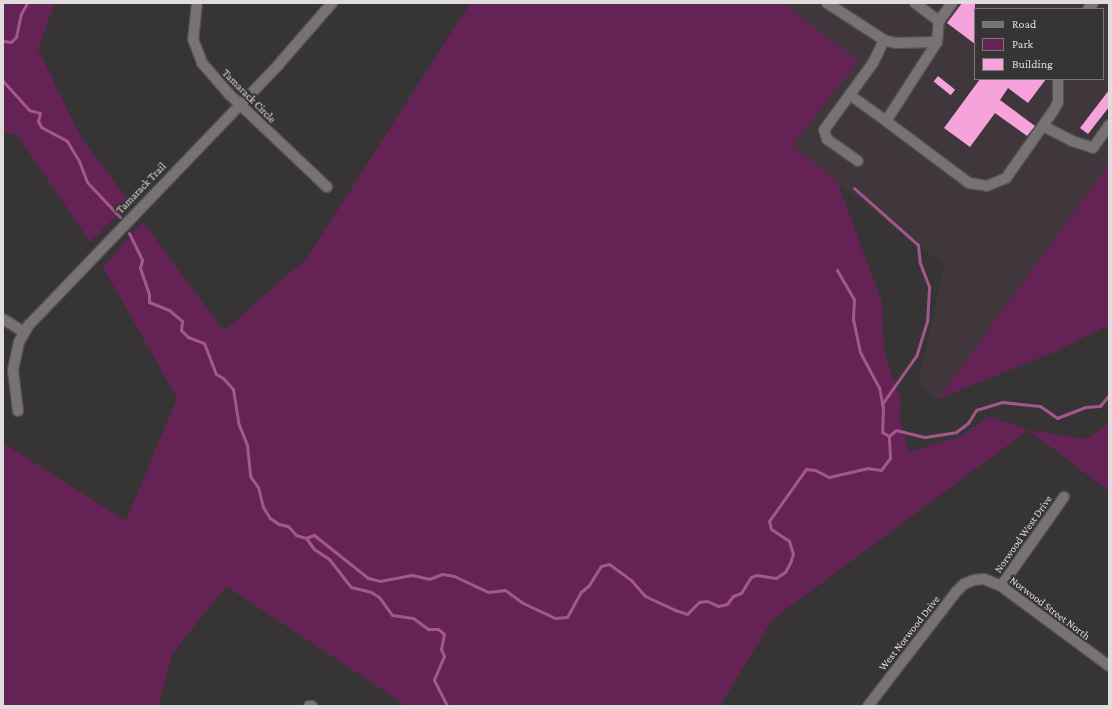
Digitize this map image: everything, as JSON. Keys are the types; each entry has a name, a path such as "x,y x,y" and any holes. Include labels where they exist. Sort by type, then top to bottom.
{"street":[{"name":"Tamarack Circle","path":"197,3 193,28 197,56 210,74 239,105 327,188"},
{"name":"Tamarack Trail","path":"18,411 13,370 17,348 24,332 96,252 239,105 332,3"},
{"path":"827,3 884,40 895,43 937,42"},
{"path":"914,3 939,21"},
{"path":"886,121 937,42 939,21 952,3"},
{"path":"858,161 824,134 824,130 872,63 884,40"},
{"path":"850,95 969,183 987,186 1006,178 1044,126 1058,102 1058,80"},
{"path":"1044,126 1072,141 1093,148 1109,125"},
{"path":"3,319 24,332"},
{"name":"Norwood West Drive","path":"1001,586 1064,496"},
{"name":"Norwood Street North","path":"974,580 984,579 1001,586 1109,666"},
{"name":"West Norwood Drive","path":"868,706 956,592 964,584 974,580"}],"shaded area":[{"path":"783,3 1109,3 1109,164 938,399 918,385 944,265 791,146 857,61"}],"green space":[{"path":"3,3 55,3 38,49 81,137 130,203 90,242 18,136 3,132"},
{"path":"470,3 783,3 858,61 792,146 837,181 882,302 884,352 901,400 899,417 909,452 962,436 989,416 1028,430 773,619 720,706 407,706 226,586 173,653 158,706 3,706 3,443 126,521 177,398 103,267 143,222 224,331 307,258"},
{"path":"1109,164 1109,325 1052,353 938,399"},
{"path":"1109,423 1109,491 1028,430 1087,439"}],"building":[{"path":"962,3 975,3 974,43 947,23"},
{"path":"938,76 955,90 951,95 934,81"},
{"path":"979,80 1045,80 1028,103 1008,88 1000,100 1035,126 1027,136 995,113 970,147 944,128"},
{"path":"1109,90 1109,107 1088,134 1080,128"}],"waterway":[{"path":"3,41 11,42 16,37 21,14 27,3"},
{"path":"3,81 29,110 40,113 38,121 41,127 67,141 79,161 87,182 120,217"},
{"path":"854,188 918,245 920,263 929,287 927,321 916,356 882,404"},
{"path":"129,233 142,260 140,268 149,294 149,302 169,310 182,321 181,330 188,337 204,343 216,374 223,378 233,389 239,425 247,445 250,476 258,487 263,507 270,518 279,524 288,526 296,535 306,538 314,535 368,578 380,581 412,575 429,579 442,574 454,576 489,592 505,590 523,603 555,618 567,617 581,592 589,585 601,566 609,564 631,580 645,596 675,610 687,614 699,602 707,601 718,606 727,604 733,596 741,593 751,577 757,575 776,578 785,572 793,554 789,541 771,529 769,521 806,469 815,470 829,477 867,468 881,470 890,458 889,436 896,430 925,437 956,432 968,423 976,410 1002,402 1040,406 1057,418 1085,407 1100,406 1109,395"},
{"path":"837,270 854,299 853,319 860,352 879,387 883,407 882,432 889,436"},
{"path":"306,538 314,549 329,559 351,587 371,592 379,597 392,615 413,618 428,629 438,629 444,634 441,649 444,656 434,680 447,706"}]}
